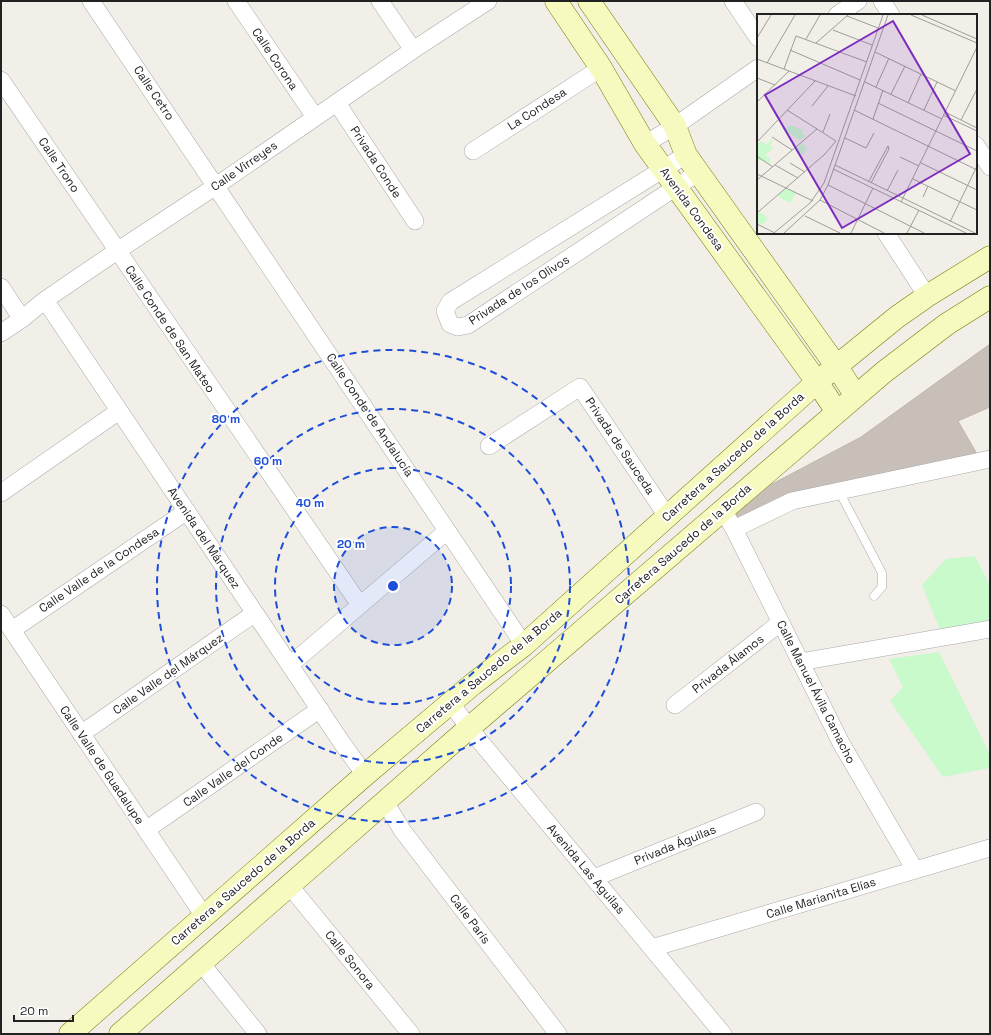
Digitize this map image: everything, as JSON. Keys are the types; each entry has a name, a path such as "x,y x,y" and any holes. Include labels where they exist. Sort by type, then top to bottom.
{"street":[{"name":"Calle Cetro","path":"91,1 216,186"},
{"name":"Calle Corona","path":"236,1 315,117"},
{"path":"380,1 412,50"},
{"name":"Calle Virreyes","path":"2,330 22,319 45,300 216,186 315,117 338,103 412,50 488,1"},
{"name":"Avenida Condesa","path":"556,1 601,68 645,144 817,382 837,412"},
{"path":"590,1 675,126 686,155 698,173 837,367 856,396"},
{"path":"733,1 757,37"},
{"path":"838,14 858,1"},
{"path":"882,1 890,14"},
{"name":"La Condesa","path":"473,151 601,68"},
{"path":"645,144 675,126 757,69"},
{"name":"Calle Trono","path":"1,80 117,251"},
{"name":"Privada Conde","path":"338,103 415,221"},
{"path":"977,146 990,166"},
{"name":"Privada de los Olivos","path":"686,155 450,302 445,311 450,324 458,327 468,325 698,173"},
{"name":"Calle Conde de Andalucía","path":"216,186 524,645"},
{"path":"623,194 636,213"},
{"path":"887,234 927,296"},
{"name":"Calle Conde de San Mateo","path":"117,251 360,605"},
{"path":"532,251 546,274"},
{"name":"Carretera a Saucedo de la Borda","path":"70,1034 450,702 524,645 817,382 897,317 927,296 990,257"},
{"path":"1,288 22,319"},
{"name":"Carretera Saucedo de la Borda","path":"385,802 469,728 884,372 947,324 990,297"},
{"name":"Avenida del Márquez","path":"45,300 365,775"},
{"name":"Privada de Sauceda","path":"489,446 580,387 667,516"},
{"path":"1,493 119,411"},
{"path":"734,529 792,501 990,459"},
{"name":"Calle Manuel Ávila Camacho","path":"723,510 734,529 841,743 915,870"},
{"name":"Calle Valle de la Condesa","path":"12,630 187,511"},
{"path":"290,665 447,531"},
{"name":"Calle Valle del Márquez","path":"81,734 255,613"},
{"name":"Calle Valle de Guadalupe","path":"1,614 204,916"},
{"name":"Privada Álamos","path":"674,705 780,623"},
{"path":"800,662 990,629"},
{"name":"Avenida Las Aguilas","path":"450,702 469,728 723,1034"},
{"name":"Calle Valle del Conde","path":"146,830 320,709"},
{"path":"120,1034 385,802"},
{"name":"Calle París","path":"385,802 402,830 558,1034"},
{"name":"Privada Águilas","path":"594,878 756,812"},
{"name":"Calle Marianita Elías","path":"652,948 990,848"},
{"name":"Calle Sonora","path":"289,885 411,1034"},
{"path":"201,963 258,1034"}],"lane":[{"path":"839,491 882,574 882,587 874,596"}],"green space":[{"path":"975,556 990,585 990,623 940,630 922,585 946,559"},
{"path":"939,652 990,755 990,768 943,777 890,701 903,687 889,659"}],"building":[{"path":"990,344 990,407 958,421 981,461 839,491 734,529 723,510 861,437"}]}
